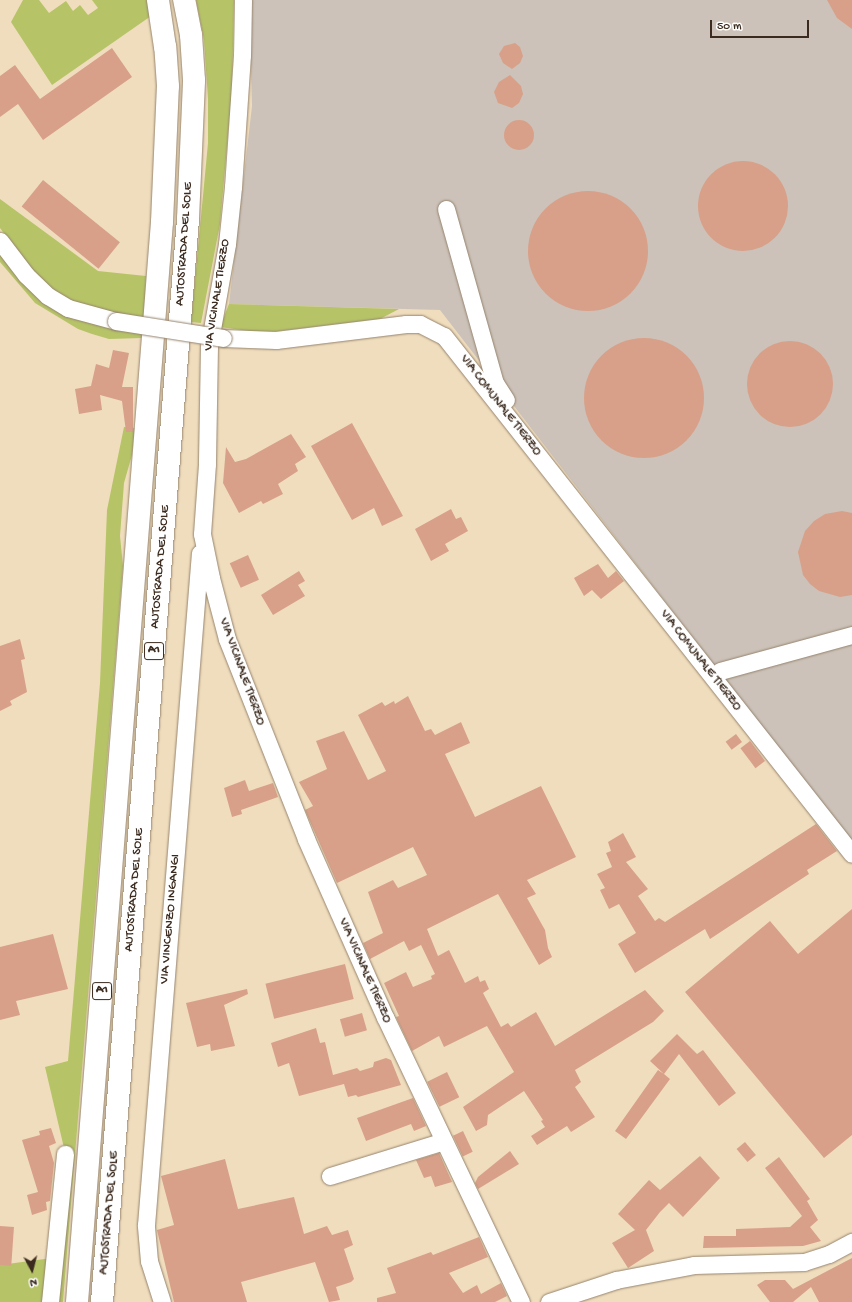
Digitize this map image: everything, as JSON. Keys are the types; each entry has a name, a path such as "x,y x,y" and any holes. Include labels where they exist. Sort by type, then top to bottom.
{"highway":[{"name":"AUTOSTRADA DEL SOLE","path":"76,1302 162,222 168,86 166,47 158,0"},
{"name":"AUTOSTRADA DEL SOLE","path":"102,1302 188,219 194,80 190,35 184,0"}],"street":[{"name":"VIA VICINALE TIERZO","path":"243,0 242,55 233,187 227,244 209,346 207,464 202,534 227,639 306,839 384,1017 521,1302"},
{"path":"446,209 495,383 540,450 852,836"},
{"name":"VIA COMUNALE TIERZO","path":"0,240 26,275 48,296 68,308 85,314 116,321 223,338 276,340 406,324 420,324 444,336 852,854"},
{"name":"VIA VINCENZO INGANGI","path":"162,1302 149,1261 146,1225 202,534"},
{"path":"720,671 852,635"},
{"path":"330,1176 444,1141"},
{"path":"50,1302 65,1154"},
{"path":"549,1302 616,1280 694,1265 804,1262 828,1254 852,1242"}],"shaded area":[{"path":"249,0 852,0 852,844 440,310 229,304 252,106"}],"green space":[{"path":"23,0 39,0 49,13 66,1 73,11 80,5 88,15 98,8 92,0 148,0 151,16 52,85 11,22"},
{"path":"196,0 234,0 232,91 220,224 201,323 191,322 208,143 208,99 204,40"},
{"path":"0,199 98,271 146,276 144,317 97,310 74,303 50,289 35,275 0,228"},
{"path":"0,249 20,278 142,332 142,338 109,339 92,334 78,329 35,303 0,262"},
{"path":"229,304 399,309 380,319 263,333 220,327"},
{"path":"124,427 135,428 132,455 124,483 120,536 123,566 63,1302 56,1302 64,1148 45,1067 68,1061 100,683 107,510"},
{"path":"52,1258 47,1302 0,1302 0,1265"}],"building":[{"path":"827,0 852,0 852,29 837,18"},
{"path":"515,43 520,47 523,56 520,63 512,69 503,63 499,54 504,46"},
{"path":"112,48 132,77 43,140 18,104 0,117 0,76 15,65 40,99"},
{"path":"510,75 521,86 523,94 519,103 512,108 498,103 494,92 499,82"},
{"path":"519,120 529,125 534,135 529,145 519,150 509,145 504,135 509,125"},
{"path":"734,161 752,161 768,168 781,181 788,197 788,215 781,231 768,244 752,251 734,251 718,244 705,231 698,215 698,197 705,181 718,168"},
{"path":"43,180 120,242 99,269 22,206"},
{"path":"588,191 600,192 611,196 621,201 630,209 638,218 643,228 647,239 647,263 643,274 638,284 630,293 621,301 611,306 600,310 588,311 576,310 565,306 555,301 546,293 538,284 533,274 529,263 528,251 529,239 533,228 538,218 546,209 555,201 565,196 576,192"},
{"path":"644,338 656,339 667,343 677,348 686,356 694,365 699,375 703,386 703,410 699,421 694,431 686,440 677,448 667,453 656,457 644,458 632,457 621,453 611,448 602,440 594,431 589,421 585,410 584,398 585,386 589,375 594,365 602,356 611,348 621,343 632,339"},
{"path":"790,341 806,345 820,354 829,368 833,384 829,400 820,414 806,423 790,427 774,423 760,414 751,400 747,384 751,368 760,354 774,345"},
{"path":"113,350 129,353 122,387 133,387 133,432 126,432 122,401 100,395 102,410 79,414 75,389 91,386 96,364 109,368"},
{"path":"352,423 403,516 382,526 374,508 352,520 311,446"},
{"path":"291,434 306,457 295,464 298,471 278,484 283,494 263,504 261,501 239,513 223,483 226,447 235,462 246,459"},
{"path":"451,509 456,519 461,517 468,531 445,544 449,551 431,561 415,529"},
{"path":"842,511 852,513 852,595 840,597 819,591 810,584 803,575 798,552 805,531 814,521 825,514"},
{"path":"248,555 259,580 241,588 230,563"},
{"path":"598,564 608,578 616,571 624,581 601,599 592,590 584,596 574,578"},
{"path":"299,571 305,581 298,585 305,596 273,615 261,595"},
{"path":"20,639 25,659 21,660 27,692 10,701 12,705 0,711 0,646"},
{"path":"408,696 425,731 431,729 435,735 461,722 470,743 445,754 475,817 541,786 576,857 527,880 536,894 527,898 545,930 548,948 552,957 539,965 498,894 427,929 438,956 449,950 465,983 478,976 480,982 485,980 489,989 483,993 501,1027 508,1023 511,1027 536,1012 555,1046 645,990 664,1011 653,1022 575,1070 581,1082 575,1087 595,1117 571,1132 567,1126 537,1145 531,1136 545,1127 541,1121 543,1120 524,1091 488,1115 487,1125 476,1131 463,1107 514,1072 487,1026 444,1047 439,1036 412,1051 396,1017 399,1016 384,983 406,972 413,987 432,979 431,976 435,974 421,945 409,951 404,941 370,959 363,943 383,933 368,892 393,880 398,888 427,875 413,847 337,883 305,810 313,806 299,782 327,769 316,741 344,731 368,780 386,771 358,715 382,702 385,706 394,701 395,704"},
{"path":"736,734 742,742 732,750 726,742"},
{"path":"750,741 765,761 755,768 740,748"},
{"path":"245,780 249,791 273,783 278,797 241,810 242,814 232,817 224,788"},
{"path":"816,824 837,851 807,870 809,874 710,939 705,929 635,973 618,944 636,933 619,904 609,909 600,890 605,888 597,874 612,867 606,853 611,851 608,842 623,833 636,857 626,862 648,889 638,896 655,921 659,918 665,922"},
{"path":"852,909 852,1135 824,1158 685,992 770,921 798,954"},
{"path":"53,934 68,989 16,1001 20,1015 0,1020 0,947"},
{"path":"345,964 354,999 274,1019 265,984"},
{"path":"247,989 248,994 224,1005 235,1046 211,1051 210,1044 197,1047 186,1003"},
{"path":"362,1013 367,1030 345,1037 340,1019"},
{"path":"316,1028 320,1043 325,1042 333,1075 357,1068 360,1071 373,1067 374,1062 386,1058 391,1060 401,1085 358,1097 356,1095 348,1097 344,1084 299,1096 289,1063 278,1067 271,1043"},
{"path":"677,1034 697,1054 703,1050 736,1093 719,1106 679,1054 664,1074 650,1061"},
{"path":"658,1070 670,1079 626,1139 615,1131"},
{"path":"447,1072 459,1097 440,1107 427,1082"},
{"path":"413,1098 426,1126 414,1131 411,1124 366,1141 357,1118"},
{"path":"51,1128 56,1143 49,1146 54,1163 50,1201 46,1202 47,1210 32,1215 27,1195 38,1192 22,1140 40,1135 39,1131"},
{"path":"463,1131 473,1152 463,1156 453,1136"},
{"path":"745,1142 756,1155 748,1162 737,1149"},
{"path":"510,1151 519,1164 478,1189 475,1183 478,1177"},
{"path":"439,1153 452,1182 435,1187 431,1176 424,1178 416,1160"},
{"path":"700,1156 720,1178 683,1217 669,1203 646,1230 654,1251 628,1268 612,1243 635,1230 618,1214 649,1180 660,1190"},
{"path":"779,1157 810,1199 807,1201 818,1220 810,1227 821,1241 803,1246 703,1248 704,1236 736,1236 736,1229 790,1227 802,1216 765,1168"},
{"path":"225,1159 238,1209 294,1197 304,1234 327,1226 332,1235 348,1230 353,1245 344,1249 354,1279 351,1282 336,1287 340,1300 329,1302 315,1262 241,1282 247,1302 174,1302 157,1230 174,1225 161,1176"},
{"path":"0,1226 14,1227 11,1266 0,1265"},
{"path":"479,1237 488,1257 449,1273 463,1293 477,1285 481,1294 501,1283 507,1296 495,1302 377,1302 377,1298 396,1293 387,1268 431,1252 433,1255"},
{"path":"852,1258 852,1302 819,1302 811,1287 793,1302 770,1302 757,1285 765,1280 785,1280 793,1289"}]}
